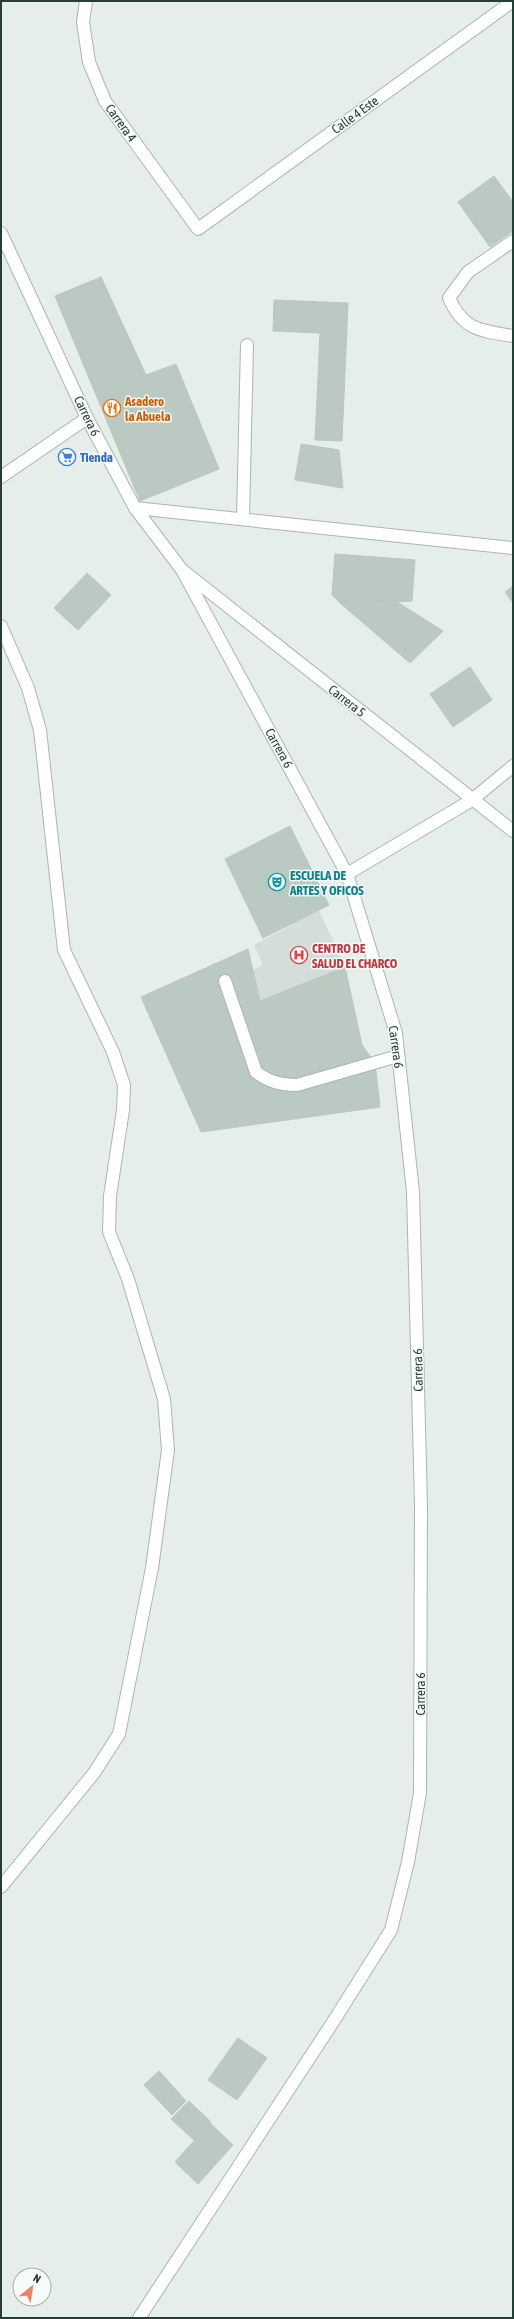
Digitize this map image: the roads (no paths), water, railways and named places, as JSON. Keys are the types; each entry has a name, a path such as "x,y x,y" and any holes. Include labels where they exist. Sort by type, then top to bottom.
{"street":[{"name":"Carrera 4","path":"86,1 83,22 89,62 105,101 198,229"},
{"name":"Calle 4 Este","path":"198,229 512,1"},
{"name":"Carrera 6","path":"1,233 87,418 135,508 182,570 347,874 396,1034 413,1192 421,1504 420,1785 408,1862 391,1930 333,2022 139,2318"},
{"path":"513,241 468,272 449,298 456,315 476,330 513,336"},
{"path":"243,519 247,345"},
{"path":"1,477 87,418"},
{"path":"135,508 513,548"},
{"name":"Carrera 5","path":"182,570 513,831"},
{"path":"1,626 28,688 40,730 64,950 113,1052 124,1085 123,1110 110,1196 110,1232 128,1279 164,1399 168,1450 152,1568 118,1734 94,1773 1,1887"},
{"path":"347,874 472,800 513,766"},
{"path":"225,981 256,1072 266,1079 283,1085 298,1085 398,1056"}],"place":[{"name":"Asadero la Abuela","path":"112,408"},
{"name":"Tienda","path":"67,457"},
{"name":"ESCUELA DE ARTES Y OFICOS","path":"277,882"},
{"name":"CENTRO DE SALUD EL CHARCO","path":"299,955"}]}
